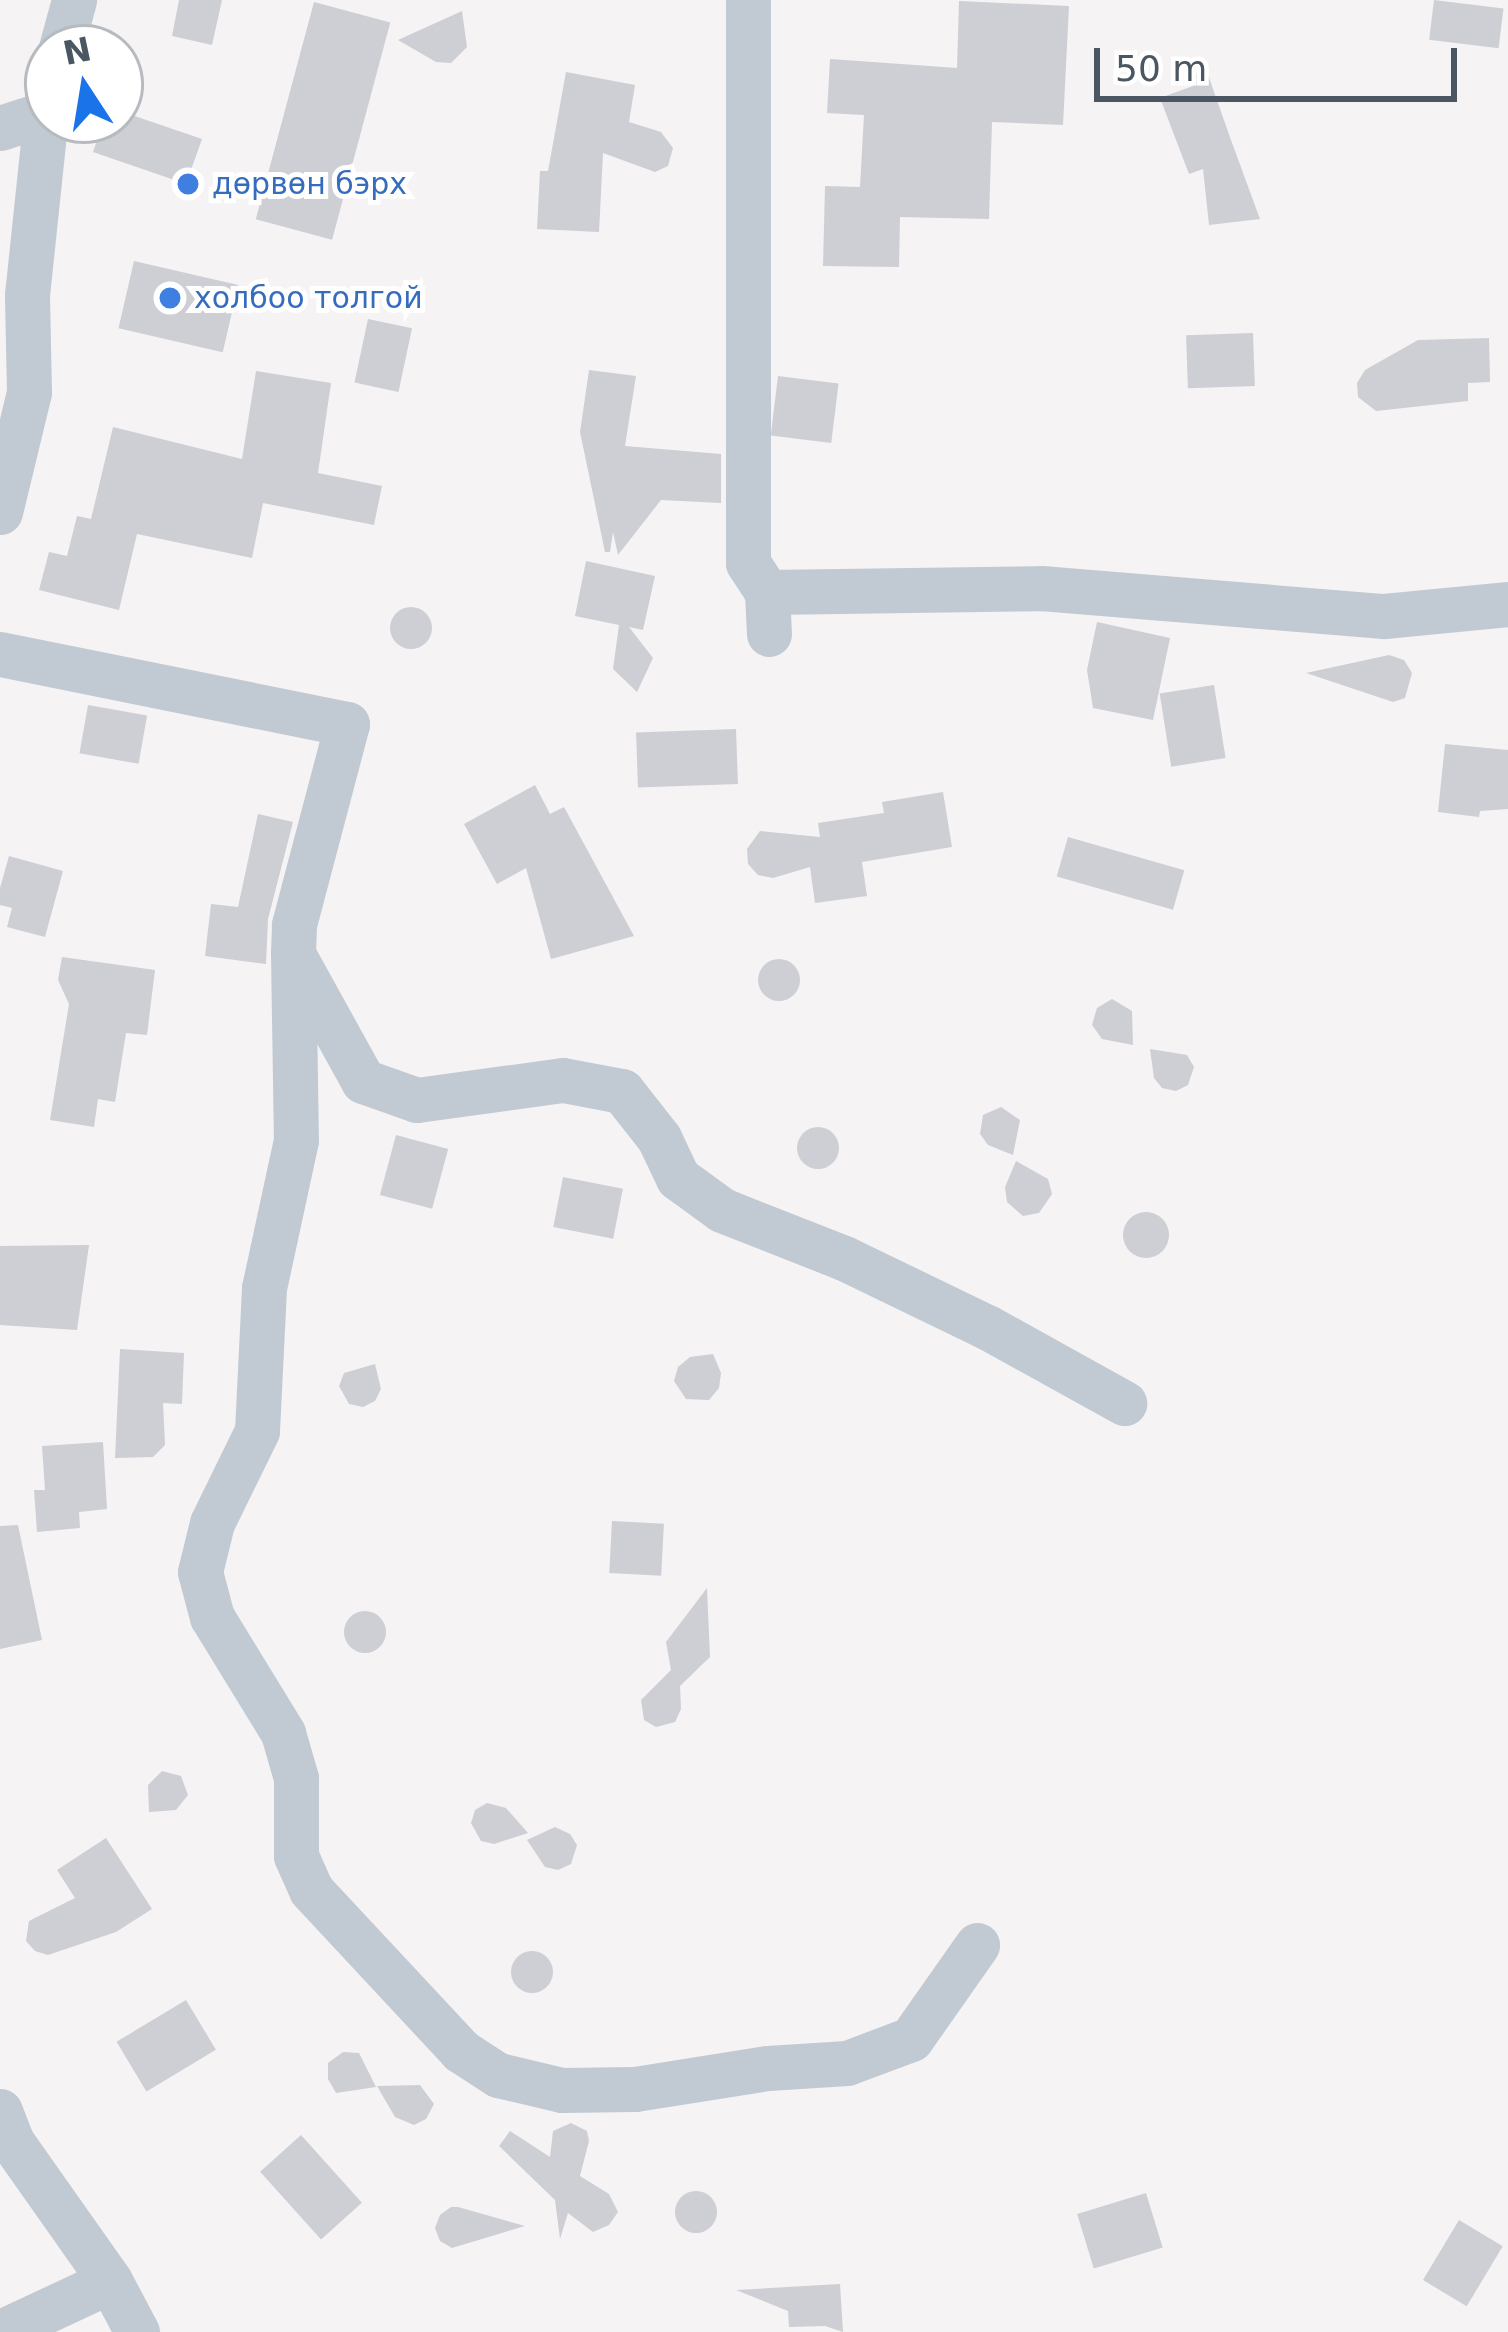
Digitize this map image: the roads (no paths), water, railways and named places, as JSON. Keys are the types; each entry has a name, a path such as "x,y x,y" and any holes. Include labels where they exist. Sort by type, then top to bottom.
{"street":[{"path":"748,0 748,563 768,613 1041,588 1384,616 1508,604"},
{"path":"0,512 7,445 29,392 27,295 41,144"},
{"path":"0,655 347,724 294,925 296,1140 264,1288 257,1431 212,1523 200,1572 212,1617 283,1733 296,1778 296,1856 311,1890 461,2051 498,2074 562,2090 635,2089 768,2068 847,2063 911,2039 977,1945"},
{"path":"293,954 363,1081 417,1100 562,1080 622,1091 659,1138 678,1178 722,1210 844,1258 987,1327 1124,1403"},
{"path":"0,2111 12,2142 110,2282 137,2332"},
{"path":"2,2332 110,2282"}],"place":[{"name":"дөрвөн бэрх","path":"188,184"},
{"name":"холбоо толгой","path":"170,298"}]}
